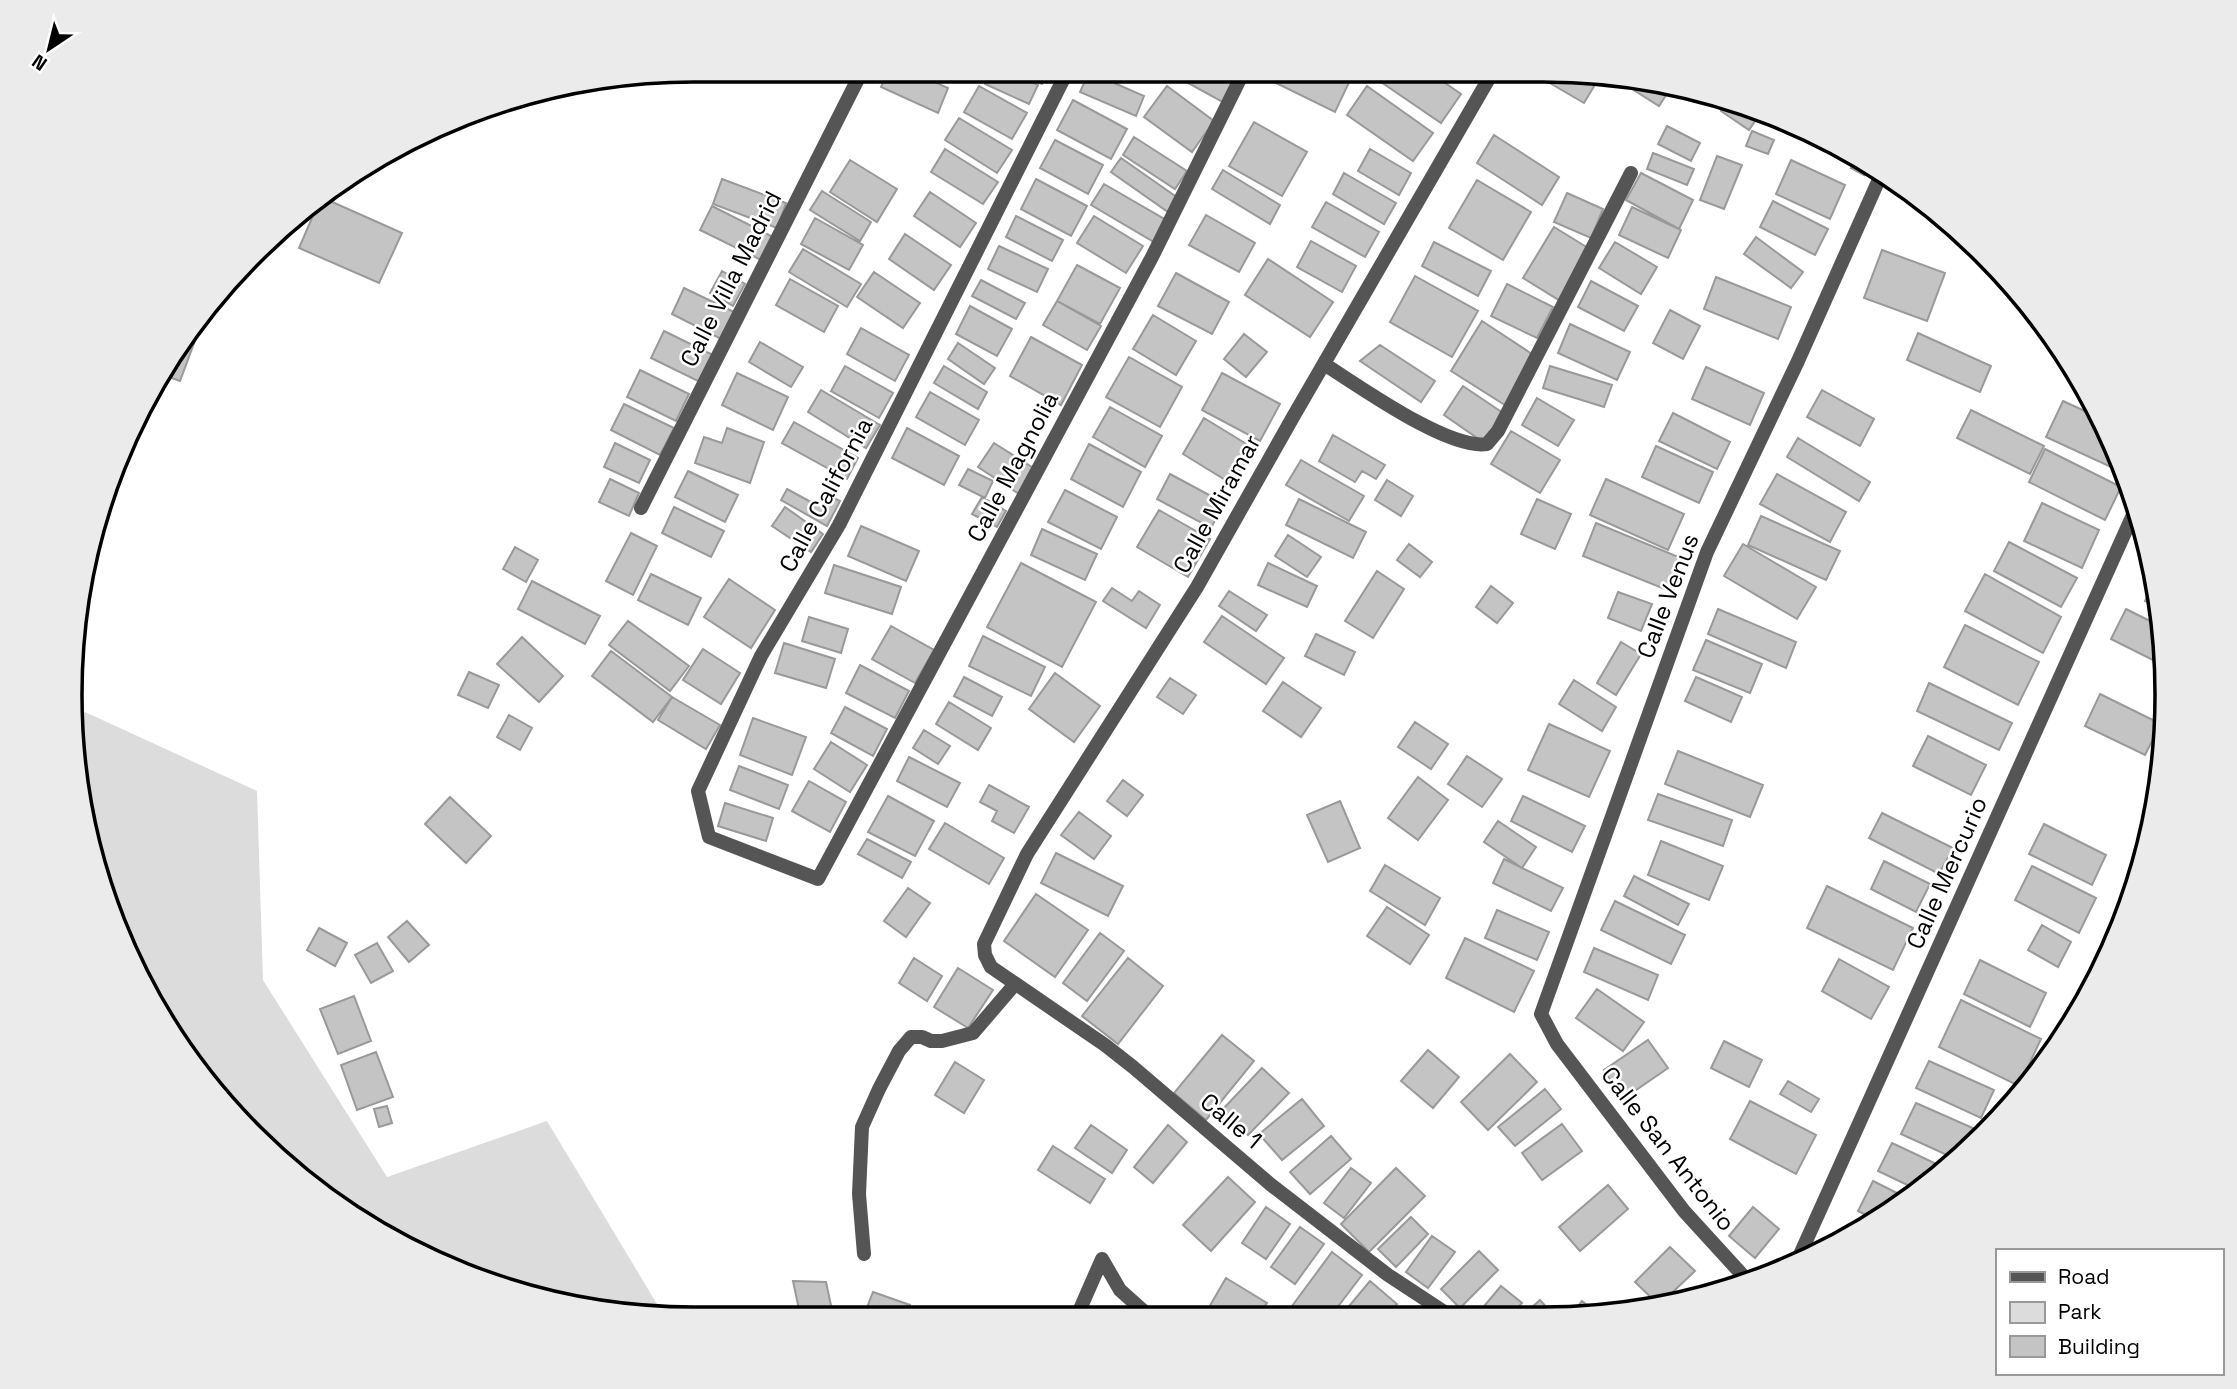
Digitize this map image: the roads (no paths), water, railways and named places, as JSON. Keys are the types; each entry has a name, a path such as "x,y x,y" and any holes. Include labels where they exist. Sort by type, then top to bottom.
{"street":[{"name":"Calle Villa Madrid","path":"641,508 856,82"},
{"name":"Calle California","path":"818,879 709,837 698,791 761,656 839,525 1062,82"},
{"name":"Calle Magnolia","path":"818,879 1152,257 1239,82"},
{"name":"Calle Miramar","path":"985,955 984,944 988,934 1027,854 1197,587 1487,82"},
{"path":"1324,364 1447,436 1470,444 1487,444 1498,431 1631,173"},
{"name":"Calle Venus","path":"1557,1044 1541,1014 1707,552 1878,182"},
{"name":"Calle Mercurio","path":"1803,1249 2130,522"},
{"name":"Calle 1","path":"985,955 991,967 1105,1045 1270,1184 1388,1275 1437,1307"},
{"path":"864,1254 859,1194 862,1127 899,1051 911,1037 942,1041 973,1033 1015,984"},
{"name":"Calle San Antonio","path":"1557,1044 1684,1211 1740,1274"},
{"path":"1081,1307 1102,1259 1120,1290 1139,1307"}]}
